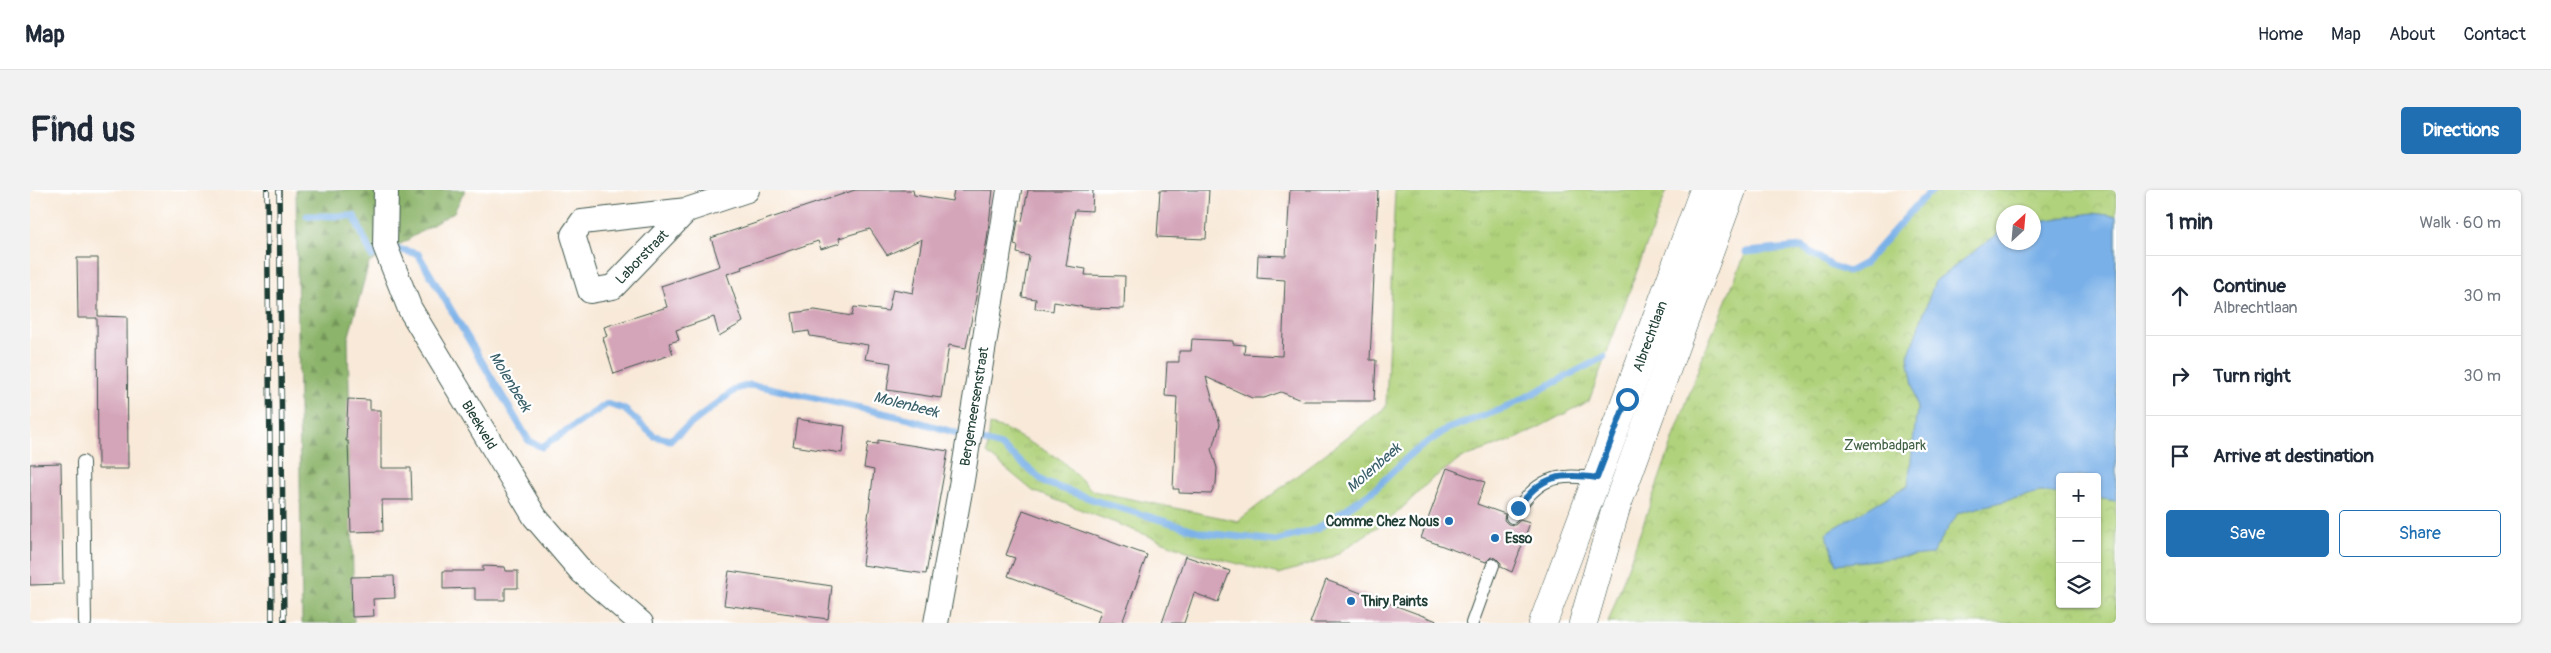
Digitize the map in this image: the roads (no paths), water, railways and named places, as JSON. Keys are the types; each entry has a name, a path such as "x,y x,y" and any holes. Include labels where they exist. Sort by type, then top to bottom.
{"main road":[{"name":"Albrechtlaan","path":"1543,623 1704,190"},
{"name":"Albrechtlaan","path":"1583,623 1616,508 1732,190"}],"street":[{"name":"Bleekveld","path":"386,190 385,246 410,309 535,517 582,572 641,623"},
{"name":"Laborstraat","path":"687,210 613,287 590,291 573,235 582,222 687,210 748,190"},
{"name":"Bergemeersenstraat","path":"936,623 1009,190"}],"lane":[{"path":"83,462 85,623"},
{"path":"1512,517 1524,498 1539,484 1555,476 1575,475 1597,478"},
{"path":"1472,623 1493,565"}],"water":[{"path":"2092,213 2116,216 2116,501 2101,499 2101,473 2056,473 2056,494 2040,492 1958,513 1932,554 1837,564 1826,533 1908,485 1917,409 1908,357 1935,281 1996,235 1996,250 2041,250 2041,221"}],"waterway":[{"name":"Molenbeek","path":"1746,252 1802,247 1832,266 1848,272 1865,263 1924,197 1934,190"},
{"name":"Molenbeek","path":"307,216 354,216 372,256 385,246 418,254 529,441 542,447 607,404 624,409 654,436 670,440 736,389 749,385 765,387 905,418 1001,446 1046,483 1106,504 1205,533 1276,541 1317,529 1374,490 1411,454 1447,429 1505,408 1604,357"}],"railway":[{"path":"267,190 272,623"},
{"path":"279,190 284,623"}],"place":[{"name":"Comme Chez Nous","path":"1449,521"},
{"name":"Esso","path":"1495,538"},
{"name":"Thiry Paints","path":"1351,601"}],"park label":[{"name":"Zwembadpark","path":"1885,445"}]}
